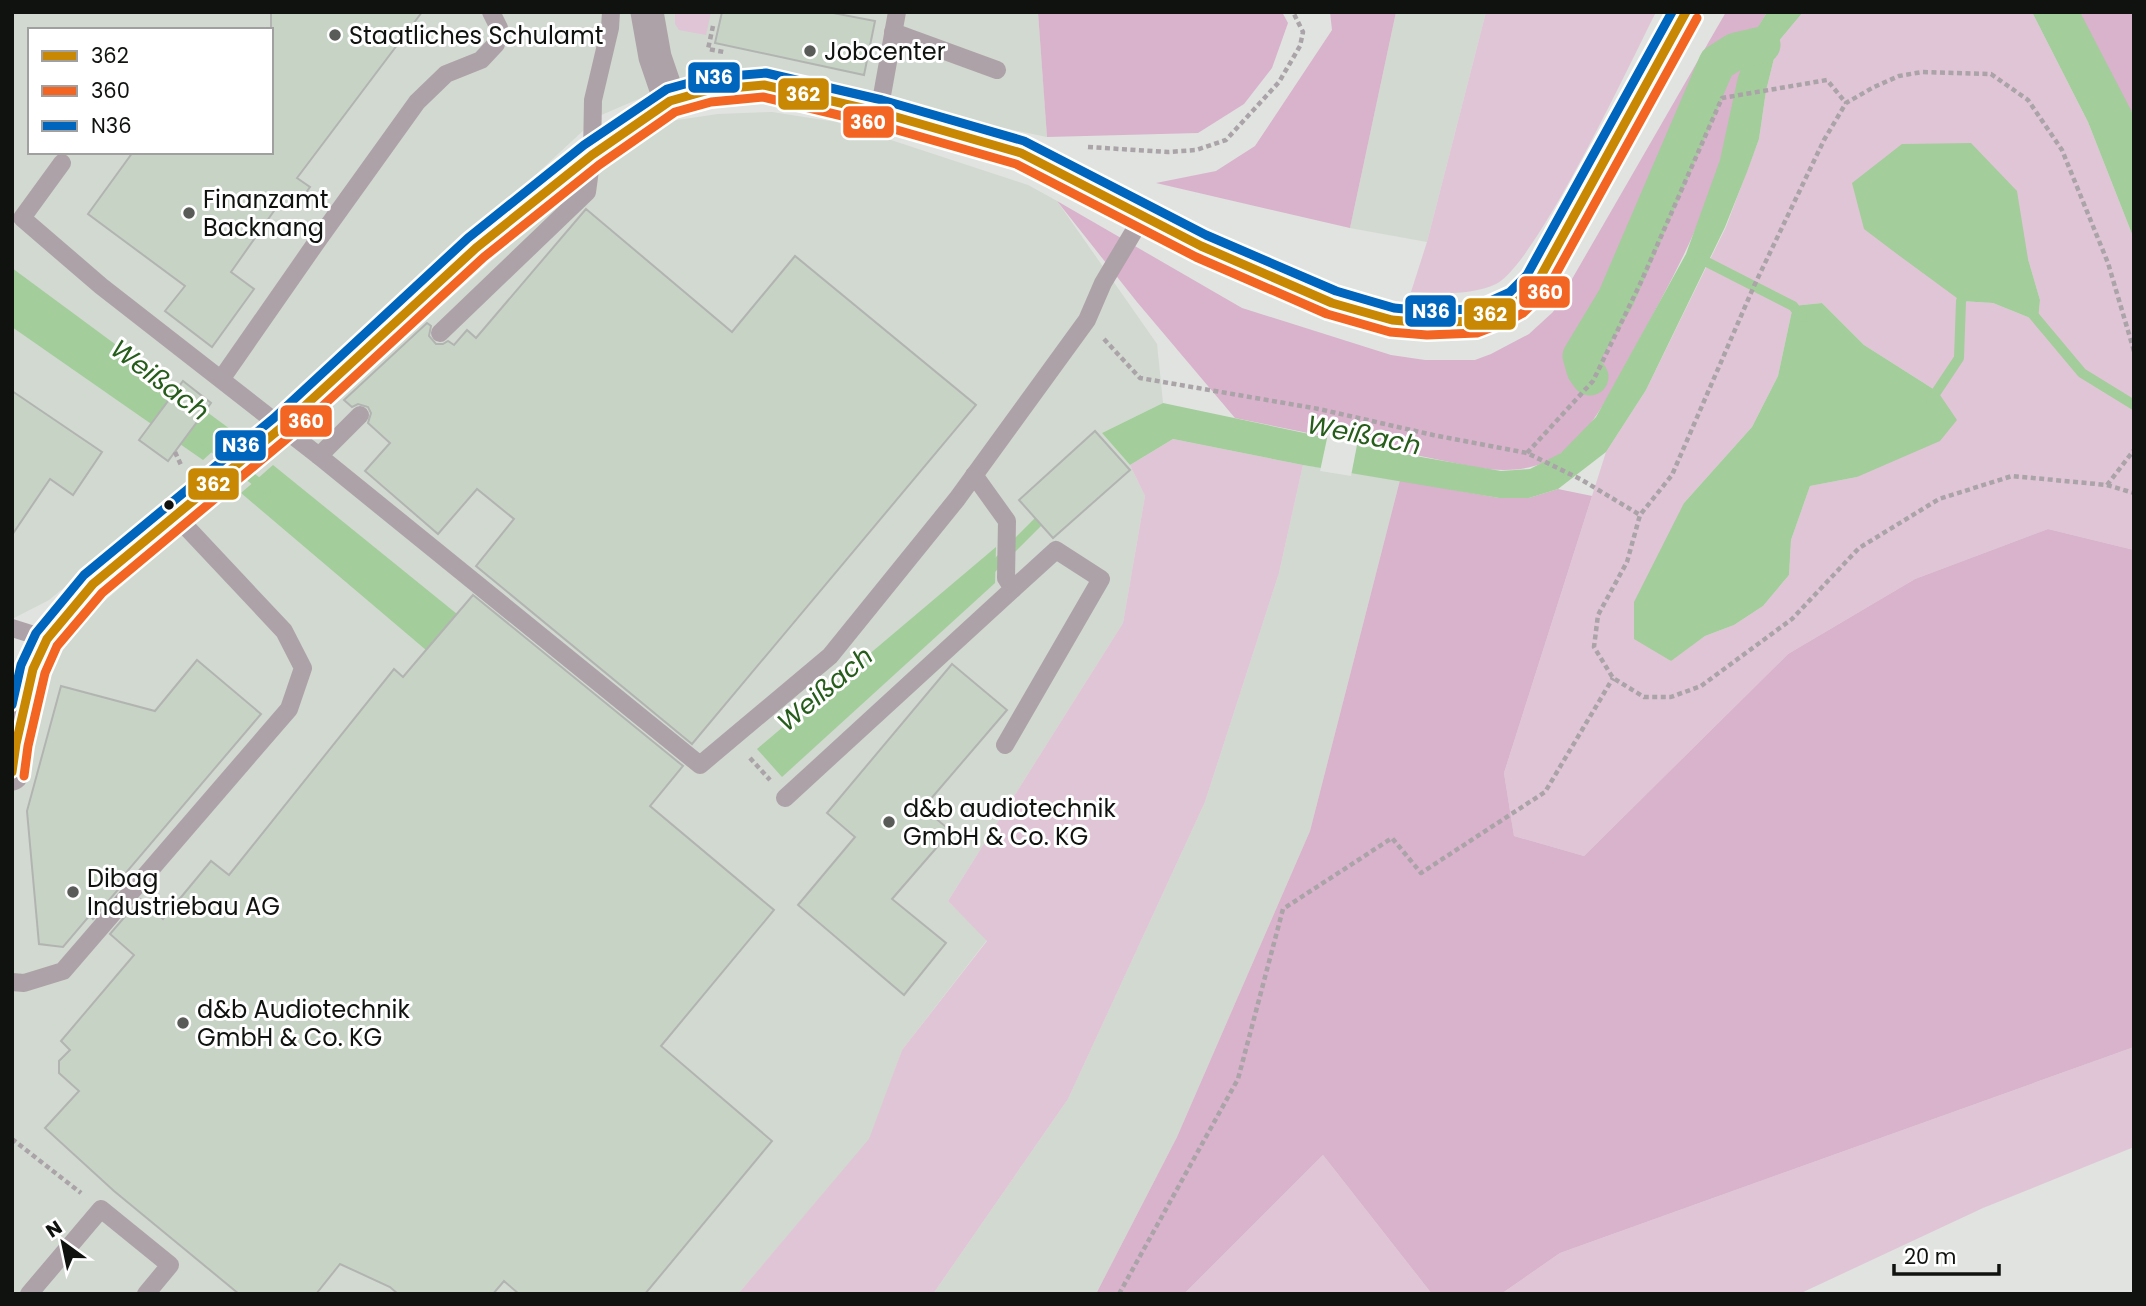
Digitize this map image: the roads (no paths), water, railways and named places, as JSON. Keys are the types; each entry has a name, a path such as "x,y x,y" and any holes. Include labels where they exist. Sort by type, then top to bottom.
{"street":[{"path":"647,12 655,57 670,101"},
{"path":"12,774 33,669 47,639 93,584 270,437 476,248 592,155 670,101 709,90 764,85 879,112 1021,153 1201,246 1332,303 1392,320 1457,323 1489,316 1517,302 1537,283 1686,12"}],"lane":[{"path":"222,378 417,102 446,74 481,60 496,44 499,28 491,12"},
{"path":"440,333 587,192 592,155 585,100 610,27 611,12"},
{"path":"879,112 897,12"},
{"path":"893,32 997,70"},
{"path":"62,163 22,218 101,286 222,378 270,437 320,456 700,765 830,656 974,475 1087,320 1103,283 1143,216"},
{"path":"320,456 360,415"},
{"path":"974,475 1007,521 1010,584"},
{"path":"12,982 24,983 63,971 289,709 303,668 284,631 176,516"},
{"path":"785,798 1010,584 1056,550 1101,579 1006,745"},
{"path":"12,628 47,639"},
{"path":"29,1294 101,1209 170,1265 146,1294"}],"water":[{"path":"1767,12 1803,12 1778,42 1766,91 1759,139 1725,227 1646,390 1606,452 1558,489 1529,498 1499,498 1303,465 1173,439 1130,465 1102,433 1163,403 1404,454 1501,471 1530,469 1561,453 1596,417 1686,254 1720,160 1738,77 1755,32"},
{"path":"2032,12 2080,12 2134,116 2134,239 2088,122"},
{"path":"1971,143 2017,191 2028,259 2040,300 2038,321 1993,303 1961,301 1864,229 1852,183 1902,144"},
{"path":"12,268 234,432 203,460 12,327"},
{"path":"1822,303 1864,345 1938,392 1957,420 1940,441 1857,477 1810,486 1791,540 1789,575 1763,606 1734,625 1705,636 1671,661 1634,639 1634,602 1684,503 1752,427 1778,376 1793,306"},
{"path":"273,465 457,614 426,650 241,493"},
{"name":"Weißach","path":"996,547 995,583 782,777 757,749"}],"waterway":[{"path":"1590,377 1581,356 1616,298 1717,63 1736,51 1762,45"},
{"path":"1699,258 1793,306 1802,317"},
{"path":"1931,400 1959,358 1961,301 1966,290"},
{"path":"2030,311 2082,373 2134,405"},
{"name":"Weißach","path":"204,440 266,489"},
{"name":"Weißach","path":"985,575 1048,512"}],"place":[{"name":"Staatliches Schulamt","path":"335,35"},
{"name":"Jobcenter","path":"810,51"},
{"name":"Finanzamt Backnang","path":"189,213"},
{"name":"d&b audiotechnik GmbH & Co. KG","path":"889,822"},
{"name":"Dibag Industriebau AG","path":"73,892"},
{"name":"d&b Audiotechnik GmbH & Co. KG","path":"183,1023"}]}
